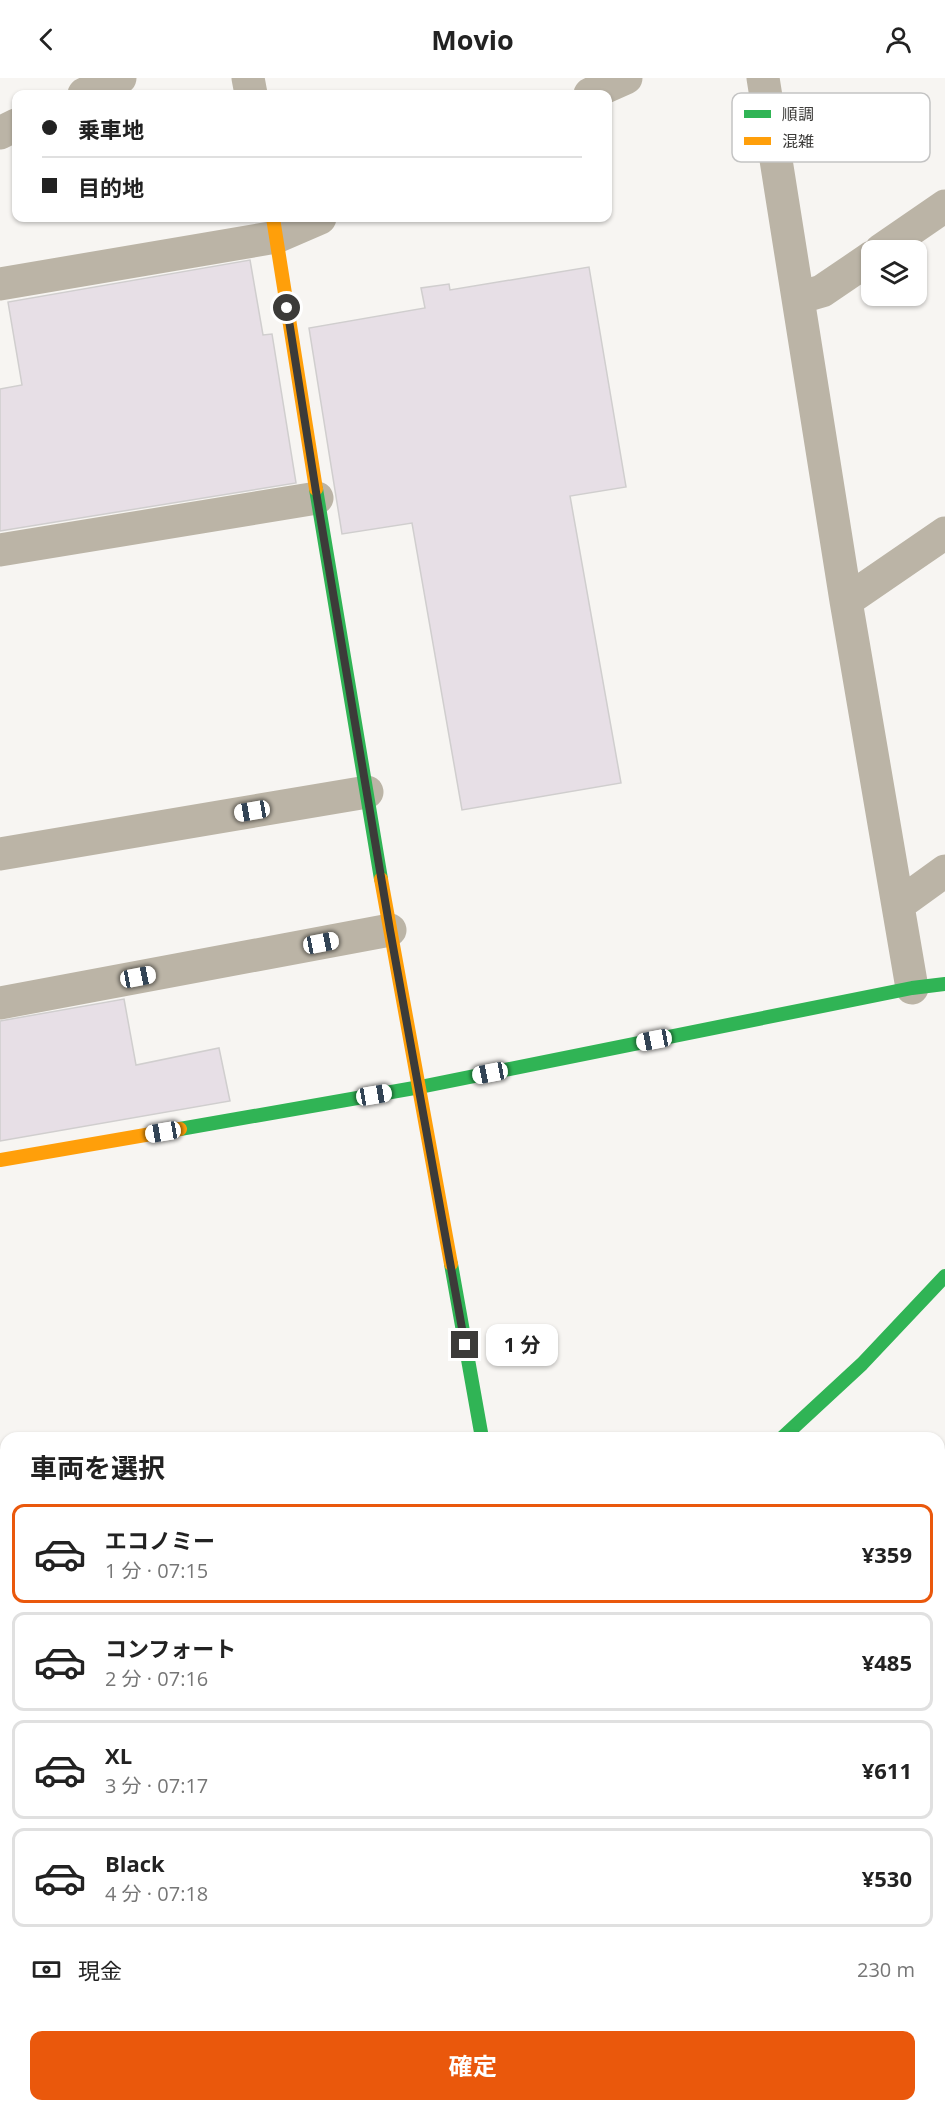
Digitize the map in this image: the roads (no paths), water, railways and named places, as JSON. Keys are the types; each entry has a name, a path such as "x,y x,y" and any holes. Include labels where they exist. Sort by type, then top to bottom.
{"street":[{"path":"93,90 120,78"},
{"path":"599,90 626,78"},
{"path":"763,78 765,93"},
{"path":"776,162 846,601 912,988"},
{"path":"895,240 945,206"},
{"path":"0,284 300,222"},
{"path":"275,227 317,498 390,930 481,1432"},
{"path":"798,298 822,291 861,264"},
{"path":"0,550 317,498"},
{"path":"846,601 945,533"},
{"path":"0,854 367,792"},
{"path":"898,905 945,871"},
{"path":"0,1003 390,930"},
{"path":"0,1160 420,1087 912,988 945,984"},
{"path":"788,1432 862,1364 945,1276"}]}
